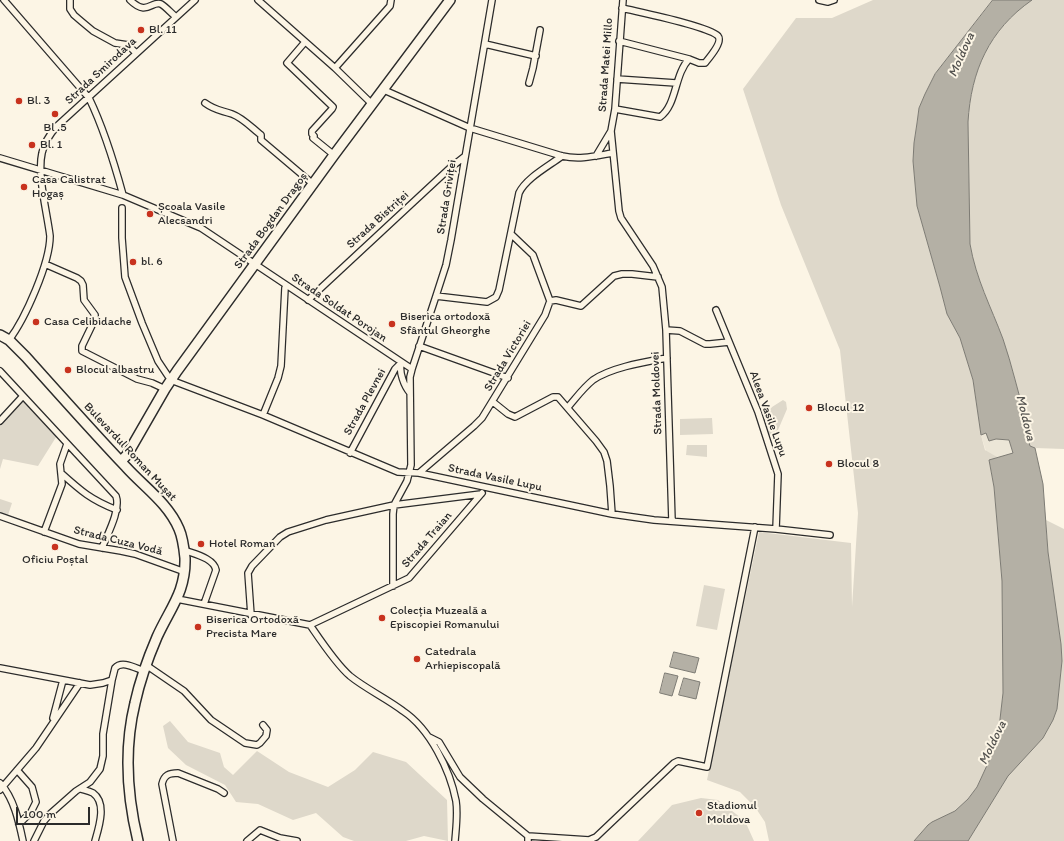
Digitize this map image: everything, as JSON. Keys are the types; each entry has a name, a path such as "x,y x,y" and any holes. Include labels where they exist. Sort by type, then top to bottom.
{"main road":[{"name":"Strada Bogdan Dragoș","path":"121,461 127,454 172,379 334,155 450,0"},
{"name":"Bulevardul Roman Mușat","path":"0,335 8,340 26,357 121,461 160,500 173,517 183,539 185,572 182,587 158,636 145,668 131,720 128,773 132,810 138,841"}],"street":[{"path":"4,0 89,98 95,110 109,149 123,195"},
{"path":"70,0 70,9 74,15 93,31 115,43 128,45 136,53"},
{"path":"130,0 142,8 148,8 161,4 176,17"},
{"name":"Strada Smirodava","path":"8,340 14,333 25,313 45,264 50,246 50,236 40,169 42,152 50,135 57,126 195,0"},
{"path":"258,0 336,68 372,104"},
{"path":"336,68 390,6 392,2 391,0"},
{"name":"Strada Griviței","path":"393,586 394,505 410,473 411,466 410,377 446,265 492,0"},
{"name":"Strada Matei Millo","path":"623,0 615,109 611,131 619,211 621,218 653,266"},
{"path":"819,0 828,2 834,0"},
{"path":"619,42 689,59 699,63 705,63 717,47 719,40 718,36 713,33 686,23 622,8"},
{"path":"529,83 534,68 540,30"},
{"path":"305,42 287,64 333,107 312,131 312,134 313,138 334,155"},
{"path":"485,44 536,56"},
{"path":"615,109 660,117 668,109 683,67 689,59"},
{"path":"616,79 676,84"},
{"path":"384,90 470,128 562,156 577,158 613,153"},
{"path":"205,103 215,110 232,114 239,118 261,135 261,140 313,184"},
{"name":"Strada Matei Millo","path":"596,156 611,131"},
{"path":"436,296 487,302 496,296 499,290 521,188 562,156"},
{"name":"Strada Bistriței","path":"308,300 450,168 464,157"},
{"name":"Strada Soldat Porojan","path":"0,158 123,195 201,228 412,369"},
{"path":"122,208 122,238 125,277 158,361 165,372 172,379"},
{"path":"510,234 533,255 550,301 556,300 582,306 614,276 622,274 658,277"},
{"path":"45,264 77,278 83,285 84,300 96,315 82,346 82,352 137,379 152,383 165,389"},
{"name":"Strada Moldovei","path":"653,266 662,287 666,330 672,521"},
{"path":"263,415 278,378 281,366 286,286"},
{"name":"Strada Victoriei","path":"419,473 482,418 508,378 545,315 550,301"},
{"name":"Aleea Vasile Lupu","path":"716,310 758,412 778,474 776,529"},
{"path":"666,330 680,331 705,344 729,342"},
{"path":"419,346 508,378"},
{"path":"568,407 587,386 599,376 625,366 667,358"},
{"name":"Strada Griviței","path":"402,363 400,369 407,389 410,393"},
{"name":"Strada Plevnei","path":"350,452 395,369 402,363"},
{"path":"0,371 113,492 118,501 117,510 102,548"},
{"name":"Strada Vasile Lupu","path":"172,379 176,382 263,415 398,472 419,473 612,514 672,521 755,527 830,535"},
{"path":"0,421 23,396"},
{"path":"493,402 508,414 515,417 553,397 558,398 568,407 596,440 604,452 607,461 612,514"},
{"path":"44,532 62,484 60,464 67,444"},
{"path":"61,472 81,492 92,500 117,510"},
{"name":"Strada Traian","path":"310,626 409,578 487,488"},
{"path":"251,615 248,573 252,566 280,537 288,532 326,520 394,505 482,494"},
{"name":"Strada Cuza Vodă","path":"0,516 79,544 135,554 185,572"},
{"path":"428,737 439,742 460,777 483,799 494,806 528,839 589,840 596,837 674,763 678,761 707,767 755,527"},
{"path":"184,550 204,558 213,563 215,566 216,570 204,604"},
{"path":"177,599 310,626 349,675 411,716 428,737 441,758 453,791 456,810 455,841"},
{"path":"34,841 44,821 71,795 93,779 100,768 103,756 103,734 112,680 115,668 120,665 145,668 184,691 211,720 245,743 256,745 260,743 266,736 267,730 263,725"},
{"path":"0,668 90,685 112,680"},
{"path":"50,728 56,713 63,680"},
{"path":"23,841 11,801 1,787 17,770 50,728 80,683"},
{"path":"17,770 32,786 36,802 31,812 19,824"},
{"path":"173,841 162,784 165,776 171,773 178,773 218,789 224,793"},
{"path":"81,789 92,793 98,799 101,806 100,826 95,841"},
{"path":"247,841 260,830 280,838 297,841"}],"shaded area":[{"path":"873,0 993,0 935,74 925,94 919,108 913,161 917,206 947,314 960,338 973,380 981,435 985,450 997,457 989,461 994,487 1002,581 1003,693 999,728 994,749 989,761 977,787 968,799 955,811 928,825 914,841 769,841 765,822 755,807 740,792 707,780 759,532 851,543 852,607 858,513 840,350 781,205 743,89 796,18 832,18"},
{"path":"1032,0 1064,0 1064,449 1035,448 1030,446 1022,420 1026,419 1009,359 1003,339 980,281 970,244 968,122 973,86 985,53 994,38 1017,12"},
{"path":"23,396 58,434 38,466 3,459 0,469 0,421"},
{"path":"783,400 786,402 787,409 778,430 767,436 763,416 772,407"},
{"path":"712,418 713,434 680,435 680,419"},
{"path":"986,433 996,439 1009,440 1014,454 989,461 981,435"},
{"path":"687,445 707,445 707,457 686,455"},
{"path":"0,499 12,503 7,518 0,517"},
{"path":"1046,520 1064,529 1064,841 968,841 1008,775 1043,738 1057,709 1062,661 1048,552"},
{"path":"704,585 725,589 717,630 696,626"},
{"path":"170,721 188,742 220,753 224,767 233,775 257,751 289,772 328,787 355,770 373,752 406,762 447,800 448,841 424,836 406,841 354,841 343,837 316,813 293,820 258,804 236,802 225,785 186,765 168,748 163,726"},
{"name":"Stadionul Moldova","path":"701,798 718,800 745,821 754,841 638,841 672,805"}],"water":[{"name":"Moldova","path":"993,0 1032,0 1004,25 994,38 978,69 973,86 968,122 970,244 980,281 1003,339 1026,419 1022,420 1030,446 1035,448 1043,484 1048,552 1062,661 1057,709 1053,720 1043,738 1008,776 968,841 914,841 932,822 955,811 968,799 977,787 994,749 999,728 1003,693 1002,581 994,487 989,460 1013,453 1009,440 996,439 989,441 986,433 981,435 973,380 960,338 947,314 917,206 913,161 919,108 925,94 935,74"},
{"path":"674,652 699,658 695,673 670,667"},
{"path":"665,673 678,676 672,696 660,693"},
{"path":"684,678 700,682 696,699 679,695"}],"place":[{"name":"Bl. 11","path":"141,30"},
{"name":"Bl. 3","path":"19,101"},
{"name":"Bl .5","path":"55,114"},
{"name":"Bl. 1","path":"32,145"},
{"name":"Casa Calistrat Hogaș","path":"24,187"},
{"name":"Școala Vasile Alecsandri","path":"150,214"},
{"name":"bl. 6","path":"133,262"},
{"name":"Casa Celibidache","path":"36,322"},
{"name":"Biserica ortodoxă Sfântul Gheorghe","path":"392,324"},
{"name":"Blocul albastru","path":"68,370"},
{"name":"Blocul 12","path":"809,408"},
{"name":"Blocul 8","path":"829,464"},
{"name":"Hotel Roman","path":"201,544"},
{"name":"Oficiu Poștal","path":"55,547"},
{"name":"Colecția Muzeală a Episcopiei Romanului","path":"382,618"},
{"name":"Biserica Ortodoxă Precista Mare","path":"198,627"},
{"name":"Catedrala Arhiepiscopală","path":"417,659"},
{"name":"Stadionul Moldova","path":"699,813"}]}
